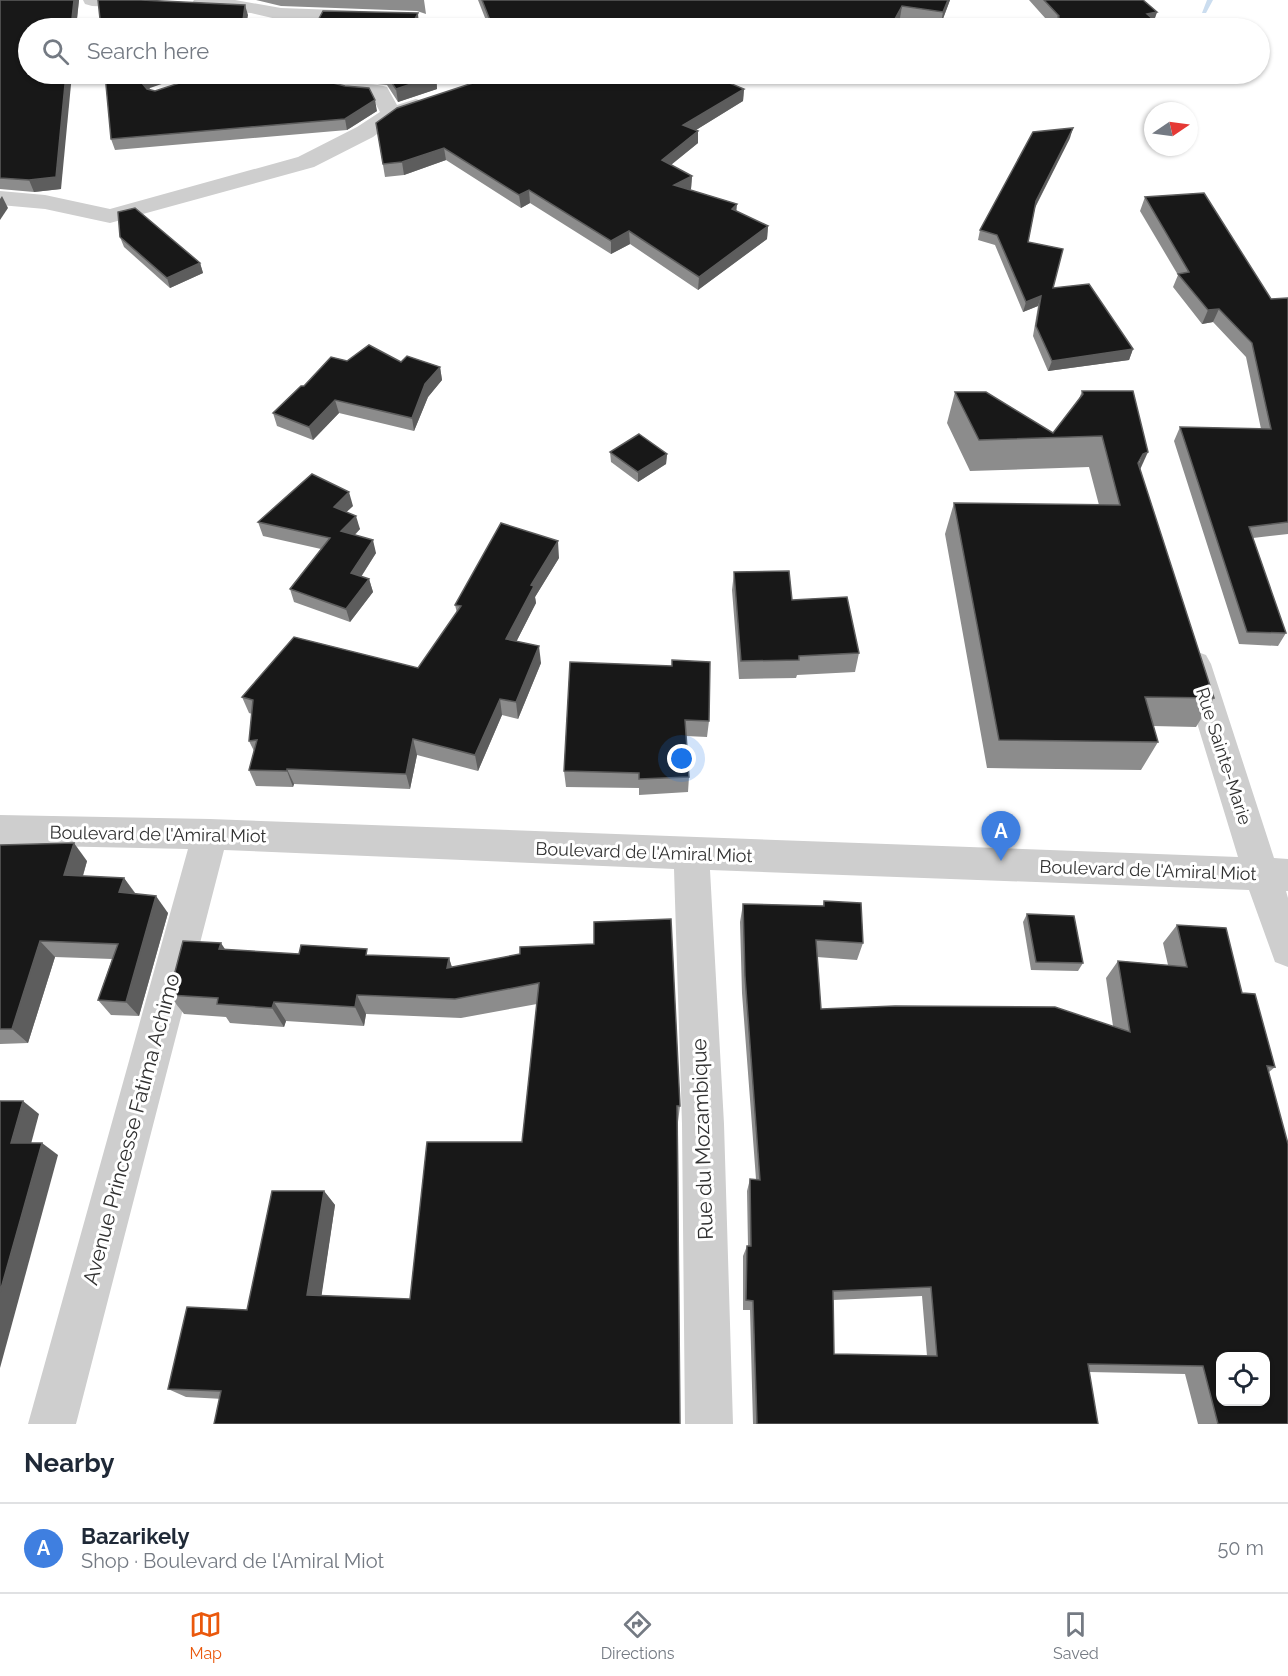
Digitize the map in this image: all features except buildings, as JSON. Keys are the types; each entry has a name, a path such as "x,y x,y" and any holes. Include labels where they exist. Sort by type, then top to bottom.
{"street":[{"path":"93,0 160,2"},
{"path":"182,2 251,7 281,14 383,18"},
{"path":"328,84 348,89 380,91 391,114"},
{"path":"0,198 45,202 110,216 306,162 365,132 391,114 434,99"},
{"name":"Rue Sainte-Marie","path":"1187,639 1275,874 1288,950"},
{"name":"Boulevard de l'Amiral Miot","path":"0,830 210,834 691,854 1275,874"},
{"name":"Avenue Princesse Fatima Achimo","path":"52,1424 210,834"},
{"name":"Rue du Mozambique","path":"691,854 703,1124 709,1424"}],"waterway":[{"path":"1204,12 1210,0"}],"place":[{"name":"Bazarikely","path":"1001,861"}]}
